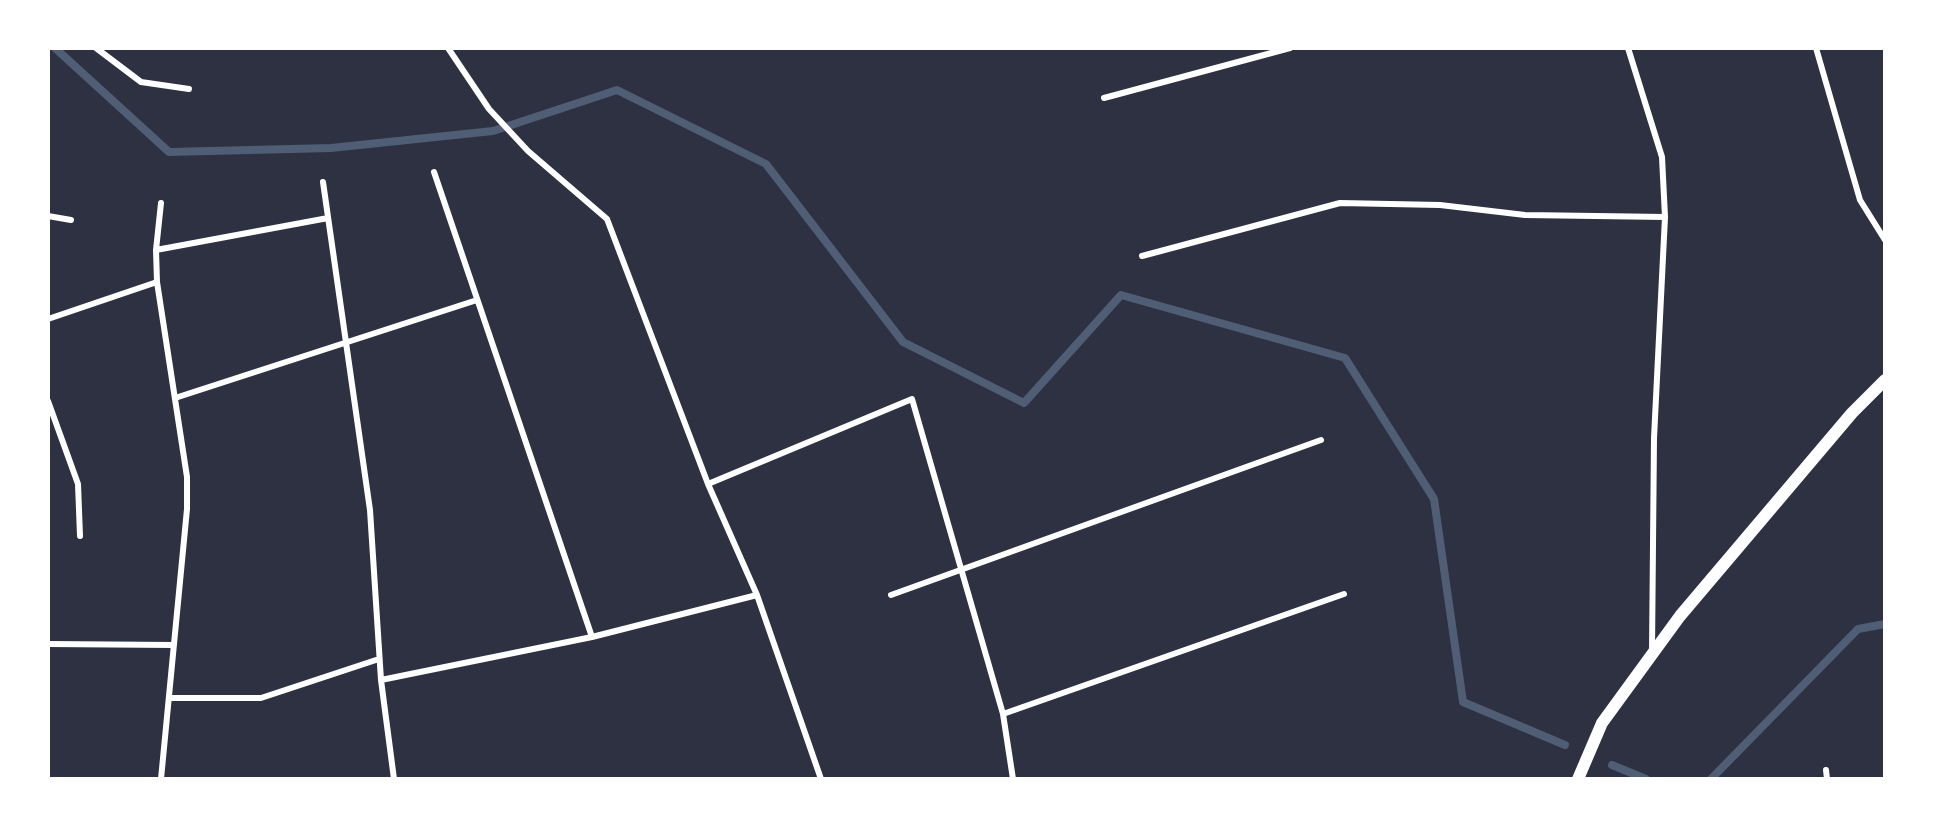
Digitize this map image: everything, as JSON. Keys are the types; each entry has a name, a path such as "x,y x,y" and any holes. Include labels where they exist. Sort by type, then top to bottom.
{"main road":[{"path":"1578,779 1602,723 1680,616 1816,454 1885,380"}],"street":[{"path":"96,48 141,82 189,89"},
{"path":"448,48 489,109 528,151 607,219 708,484 757,595 821,779"},
{"path":"1104,98 1290,48"},
{"path":"1628,48 1662,158 1665,217 1654,438 1652,654"},
{"path":"1816,48 1860,200 1885,240"},
{"path":"434,172 592,638"},
{"path":"323,182 370,510 379,659 394,779"},
{"path":"161,203 156,250 157,282 187,477 187,509 161,779"},
{"path":"1142,255 1340,203 1440,205 1525,215 1665,217"},
{"path":"48,216 71,220"},
{"path":"156,250 328,218"},
{"path":"48,319 157,282"},
{"path":"175,398 477,300"},
{"path":"708,484 912,399 963,569 1003,714 1013,779"},
{"path":"48,402 78,484 81,536"},
{"path":"891,595 1321,440"},
{"path":"1003,714 1344,594"},
{"path":"381,680 592,638 757,595"},
{"path":"48,644 174,645"},
{"path":"169,698 261,698 379,659"},
{"path":"1826,770 1827,779"}],"waterway":[{"path":"55,48 169,152 331,148 493,131 617,90 766,164 903,342 1024,403 1121,295 1345,358 1434,499 1463,702 1565,745"},
{"path":"1711,779 1858,629 1885,624"},
{"path":"1612,765 1646,779"}]}
